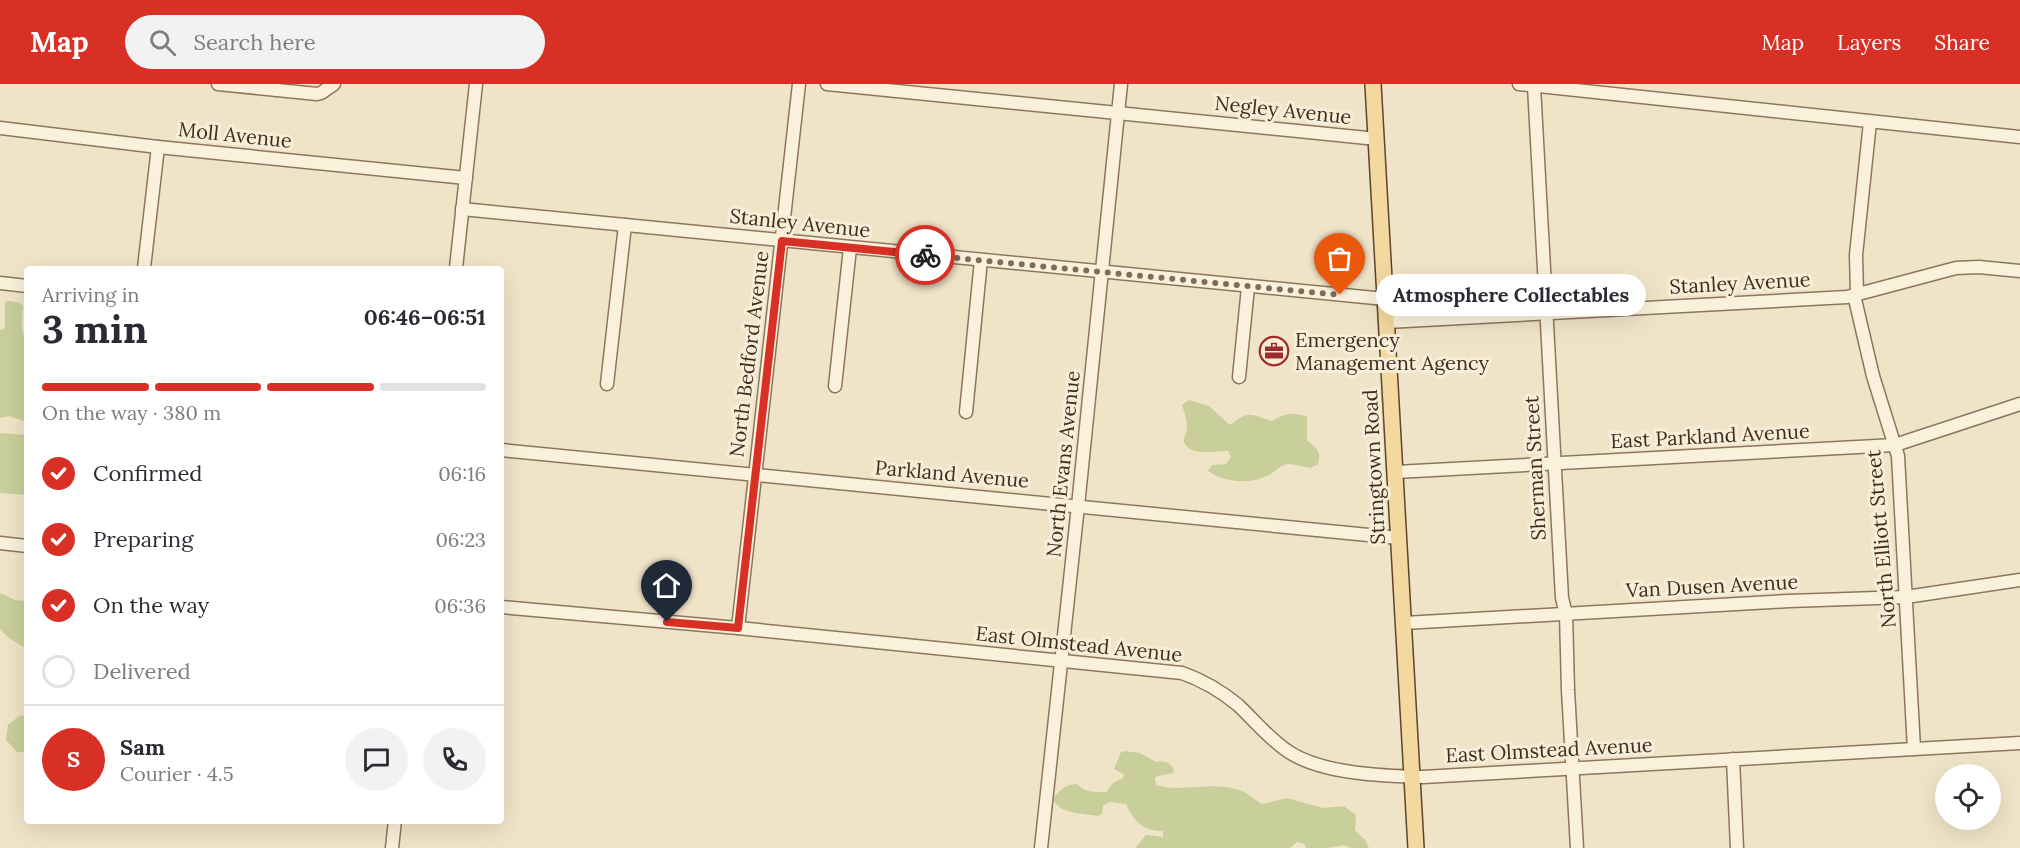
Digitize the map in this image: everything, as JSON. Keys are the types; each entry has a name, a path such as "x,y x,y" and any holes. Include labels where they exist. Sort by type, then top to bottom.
{"main road":[{"name":"Stringtown Road","path":"1373,84 1416,848"}],"street":[{"path":"218,84 317,94 333,84"},
{"path":"456,266 476,84"},
{"name":"North Bedford Avenue","path":"738,628 799,84"},
{"name":"Negley Avenue","path":"827,84 1377,139"},
{"name":"North Evans Avenue","path":"1041,848 1121,84"},
{"path":"1519,84 1574,87 1870,122 2020,137"},
{"name":"Sherman Street","path":"1534,86 1562,598 1566,614 1577,848"},
{"name":"North Elliott Street","path":"1870,122 1856,255 1856,295 1872,373 1898,456 1914,749"},
{"name":"Moll Avenue","path":"0,128 158,147 466,178"},
{"path":"144,266 158,147"},
{"name":"Stanley Avenue","path":"462,209 1385,299"},
{"path":"607,384 625,225"},
{"path":"835,386 850,248"},
{"path":"966,412 981,260"},
{"name":"Stanley Avenue","path":"1387,322 1856,295 1956,268 1979,267 2020,271"},
{"path":"0,283 24,286"},
{"path":"1239,377 1248,287"},
{"name":"East Parkland Avenue","path":"1396,471 1895,446 2020,404"},
{"name":"Parkland Avenue","path":"504,450 1399,538"},
{"path":"0,543 24,546"},
{"name":"Van Dusen Avenue","path":"1404,623 1789,601 1906,597 2020,580"},
{"name":"East Olmstead Avenue","path":"504,607 738,628 1182,674 1218,690 1290,752 1319,766 1353,772 1413,777 2020,743"},
{"path":"1732,759 1737,848"},
{"path":"392,848 395,824"}],"green space":[{"path":"5,302 20,303 23,306 24,421 9,416 0,418 0,330 5,328"},
{"path":"1189,400 1209,406 1230,425 1246,415 1272,421 1289,414 1307,417 1307,440 1319,453 1318,464 1311,468 1288,464 1270,475 1252,481 1229,480 1214,475 1208,471 1212,465 1226,464 1231,457 1228,451 1204,452 1187,447 1184,440 1187,423 1182,405"},
{"path":"0,433 24,435 24,495 0,493"},
{"path":"0,593 15,600 24,601 24,647 0,629"},
{"path":"24,715 24,752 17,752 6,740 8,725 19,716"},
{"path":"1121,752 1140,753 1156,762 1164,761 1174,769 1173,773 1155,777 1156,785 1177,788 1210,786 1231,788 1245,792 1262,804 1287,798 1323,808 1344,806 1356,815 1355,830 1366,841 1369,848 1350,848 1344,845 1306,848 1304,844 1297,842 1290,848 1135,848 1146,835 1163,837 1163,831 1156,831 1140,824 1132,816 1126,804 1110,802 1103,806 1102,814 1098,816 1066,811 1056,804 1053,799 1069,785 1077,784 1094,792 1106,792 1113,783 1123,778 1124,774 1114,769"}],"way so far":[{"path":"925,255 1340,295"}],"place":[{"name":"Atmosphere Collectables","path":"1340,295"},
{"name":"Emergency Management Agency","path":"1274,351"}],"route":[{"path":"667,622 738,628 782,241 925,255"}]}
